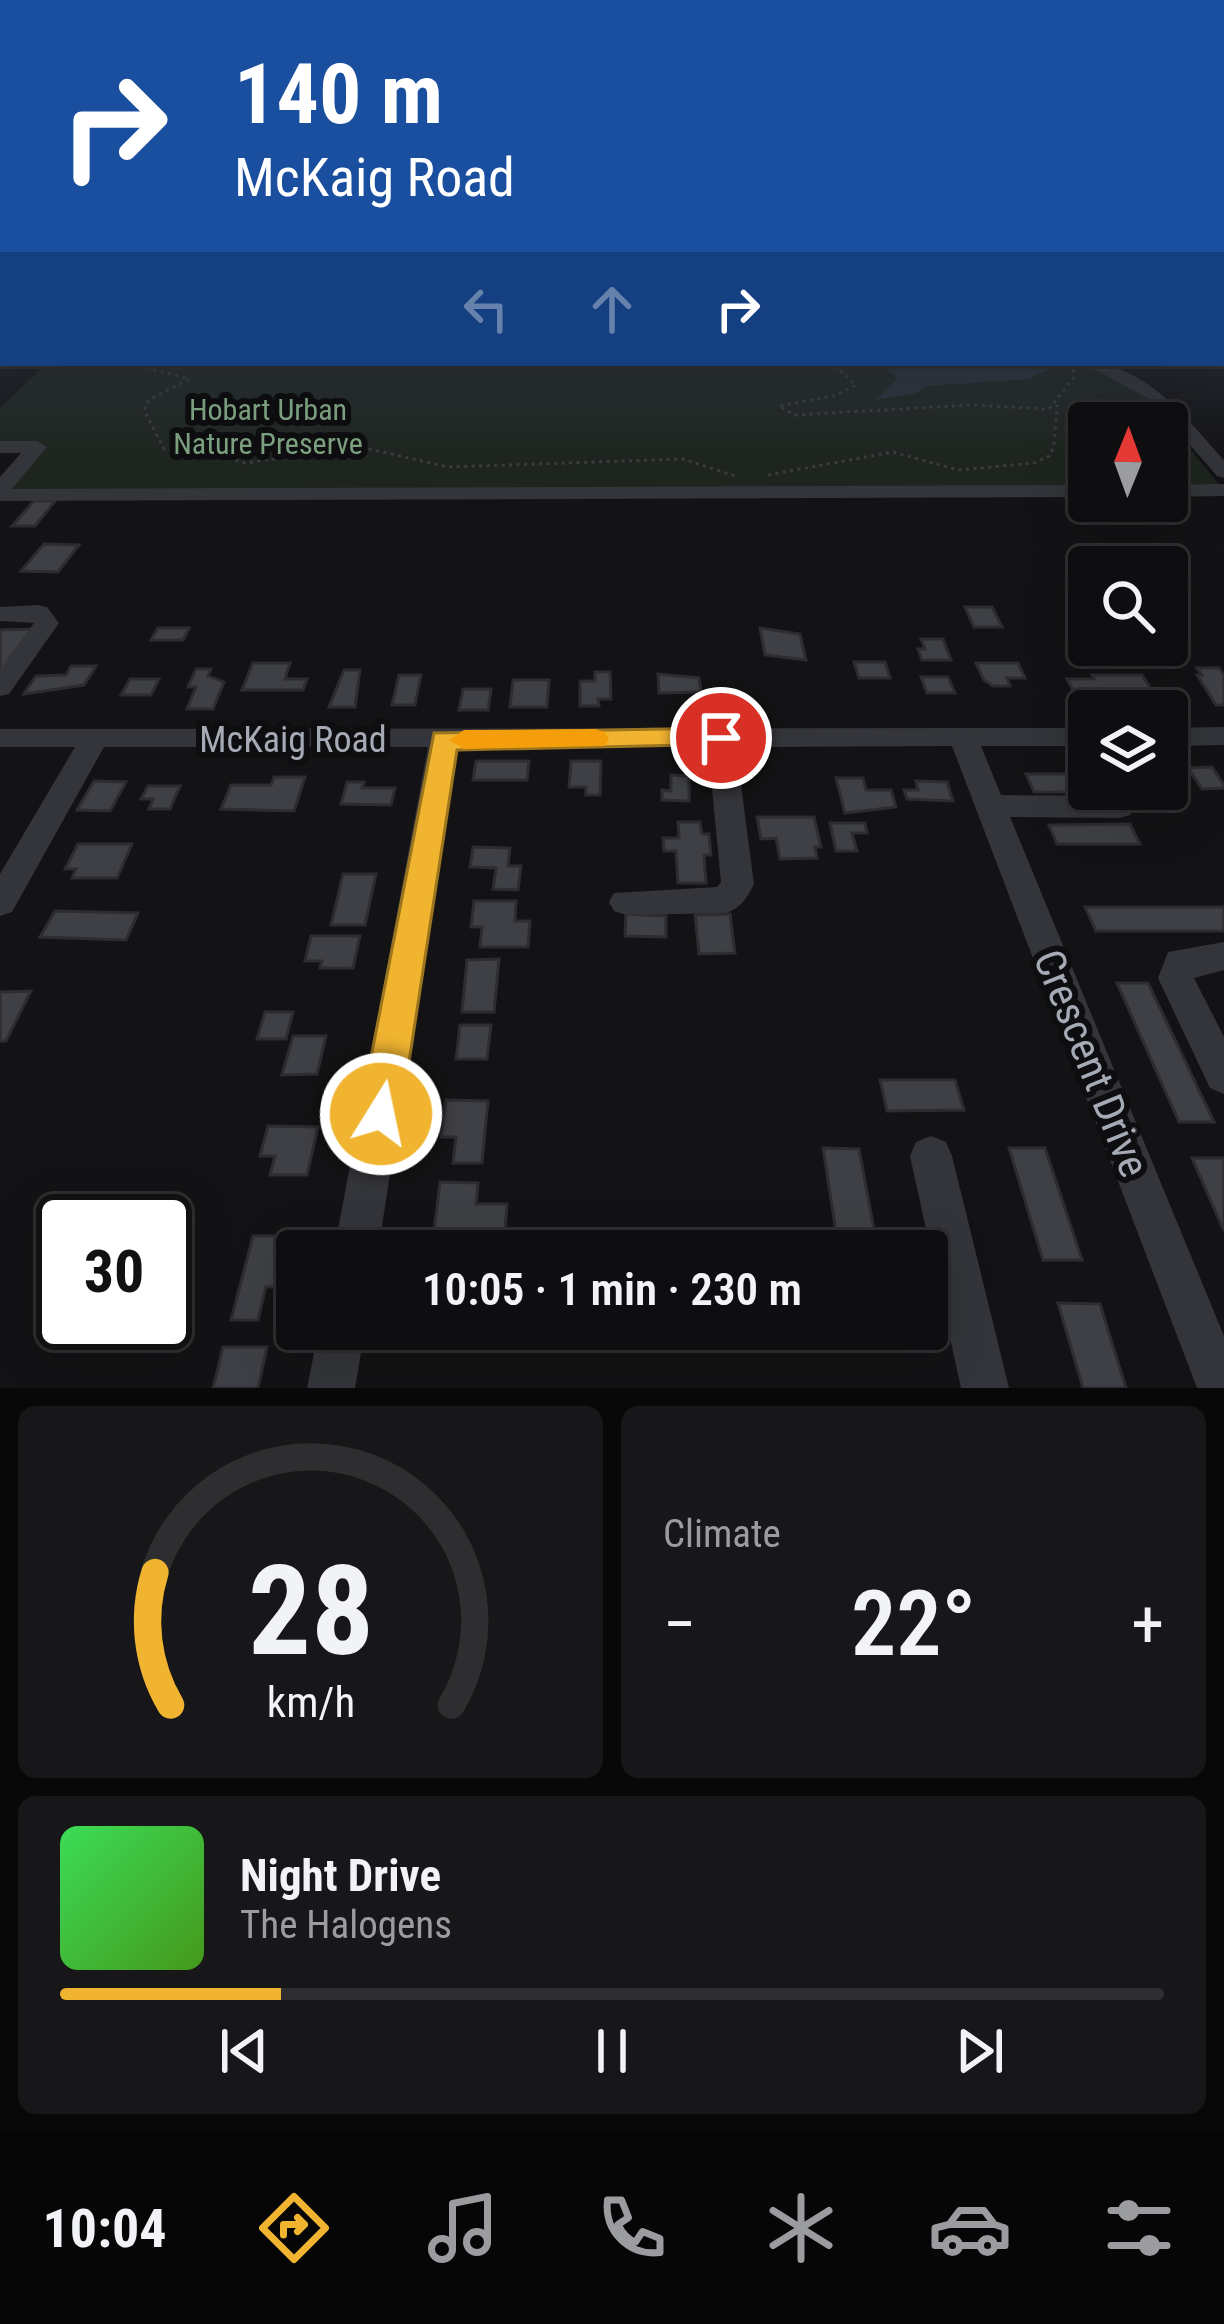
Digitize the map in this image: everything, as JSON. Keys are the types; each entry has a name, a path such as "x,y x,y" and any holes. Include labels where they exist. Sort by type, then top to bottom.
{"street":[{"path":"1097,366 1157,396 1224,472"},
{"path":"0,446 37,447 0,492"},
{"path":"1188,490 1224,490"},
{"path":"0,492 1068,491"},
{"path":"0,614 38,612 47,622 0,688"},
{"name":"McKaig Road","path":"0,738 1068,737"},
{"path":"0,903 95,738"},
{"path":"626,902 726,901 738,884 721,738"},
{"name":"Crescent Drive","path":"964,738 1217,1362"},
{"path":"1188,738 1221,741"},
{"path":"360,1230 444,740"},
{"path":"991,806 1068,807"},
{"path":"1224,956 1180,962 1176,978 1224,1076"},
{"path":"931,1156 985,1388"},
{"path":"331,1388 338,1350"}],"path":[{"path":"144,366 189,379 149,400 144,410 158,444 172,451 209,452 257,463 366,447 448,466 683,459 744,477"},
{"path":"832,366 846,372 856,385 837,394 779,406 795,415 970,405 1036,411 1057,405"},
{"path":"763,476 893,452 958,470 1034,463 1052,453 1057,405 1074,377 1073,366"}],"green space":[{"name":"Hobart Urban Nature Preserve","path":"44,366 1094,366 1141,389 1152,402 1068,402 1068,488 0,495 36,448 0,447 0,408"},
{"name":"Hobart Urban Nature Preserve","path":"1188,446 1222,488 1188,488"}],"shaded area":[{"path":"884,366 1055,366 1029,379 927,386 916,393 875,400 898,379"}],"building":[{"path":"34,501 55,501 35,526 12,526"},
{"path":"44,544 79,545 58,572 21,571"},
{"path":"965,607 992,607 1002,627 974,627"},
{"path":"158,628 189,628 183,640 151,640"},
{"path":"760,628 800,634 806,660 765,655"},
{"path":"32,629 0,676 0,630"},
{"path":"921,639 943,639 951,660 922,660"},
{"path":"854,662 885,662 890,678 859,678"},
{"path":"253,663 290,663 285,679 307,679 303,690 242,690"},
{"path":"976,663 1018,663 1025,678 1007,678 1010,686 993,686 984,680"},
{"path":"71,666 96,666 84,685 24,694 36,676 66,675"},
{"path":"1197,668 1219,668 1224,675 1224,705 1216,705"},
{"path":"196,669 211,669 208,676 224,682 213,709 187,709 196,687 188,687"},
{"path":"344,670 360,670 355,707 329,707"},
{"path":"595,672 610,672 611,699 598,699 599,706 580,706 580,681 595,681"},
{"path":"658,674 699,678 701,692 659,693"},
{"path":"399,675 421,675 415,705 392,705"},
{"path":"1092,675 1142,675 1152,690 1073,690 1067,679 1094,679"},
{"path":"921,677 948,677 955,693 927,693"},
{"path":"130,679 159,679 151,695 121,695"},
{"path":"513,680 549,680 547,707 510,707"},
{"path":"463,689 491,689 488,710 459,710"},
{"path":"476,761 529,761 527,780 473,780"},
{"path":"571,761 601,761 600,795 586,795 586,787 569,787"},
{"path":"1212,767 1224,788 1202,789 1188,768"},
{"path":"1026,774 1068,774 1068,792 1034,792"},
{"path":"671,775 689,776 689,801 662,800 662,790 671,791"},
{"path":"274,777 305,777 294,811 221,809 231,785 271,785"},
{"path":"836,778 863,778 866,790 891,790 896,807 845,813"},
{"path":"94,781 126,782 110,811 77,810"},
{"path":"916,781 947,782 953,801 907,799 904,790 918,790"},
{"path":"347,782 364,782 362,788 395,788 391,805 341,804"},
{"path":"148,786 180,786 170,809 149,809 153,799 141,799"},
{"path":"757,817 814,817 821,847 815,847 817,858 780,859 776,838 761,839"},
{"path":"678,822 700,822 702,834 709,834 711,855 704,855 706,883 678,883 676,851 664,851 663,838 679,838"},
{"path":"830,823 865,823 867,833 852,833 857,851 836,851"},
{"path":"1130,824 1140,844 1057,844 1049,825"},
{"path":"78,844 132,844 117,878 72,878 76,869 65,869"},
{"path":"473,847 510,848 508,866 521,866 518,890 493,889 496,868 470,867"},
{"path":"343,874 376,874 365,925 331,925"},
{"path":"474,901 516,901 515,921 530,921 528,947 480,947 482,927 471,927"},
{"path":"1085,907 1224,907 1224,931 1096,931"},
{"path":"55,911 138,913 126,940 40,937"},
{"path":"626,914 666,916 666,937 625,936"},
{"path":"730,914 735,953 699,954 695,915"},
{"path":"311,936 360,936 353,968 320,968 322,961 305,961"},
{"path":"499,959 494,1012 462,1012 467,960"},
{"path":"1117,983 1148,983 1214,1122 1179,1122"},
{"path":"31,991 6,1041 0,1041 0,992"},
{"path":"265,1012 293,1012 286,1039 257,1039"},
{"path":"460,1025 491,1025 487,1059 456,1059"},
{"path":"293,1036 326,1036 317,1074 282,1075"},
{"path":"880,1080 955,1080 964,1110 887,1111"},
{"path":"446,1100 488,1101 482,1163 453,1163 456,1137 441,1137"},
{"path":"268,1126 318,1127 307,1175 270,1175 275,1156 260,1156"},
{"path":"823,1148 859,1149 874,1230 836,1230"},
{"path":"1009,1148 1045,1148 1082,1260 1043,1260"},
{"path":"1192,1158 1224,1158 1224,1231"},
{"path":"440,1182 478,1183 476,1204 507,1204 505,1230 434,1230"},
{"path":"253,1236 276,1236 276,1287 266,1287 258,1320 231,1320"},
{"path":"1058,1303 1100,1304 1126,1388 1083,1388"},
{"path":"223,1347 267,1347 258,1388 213,1388"}],"slow traffic":[{"path":"464,740 595,739"}],"route":[{"path":"381,1114 444,740 721,738"}]}
